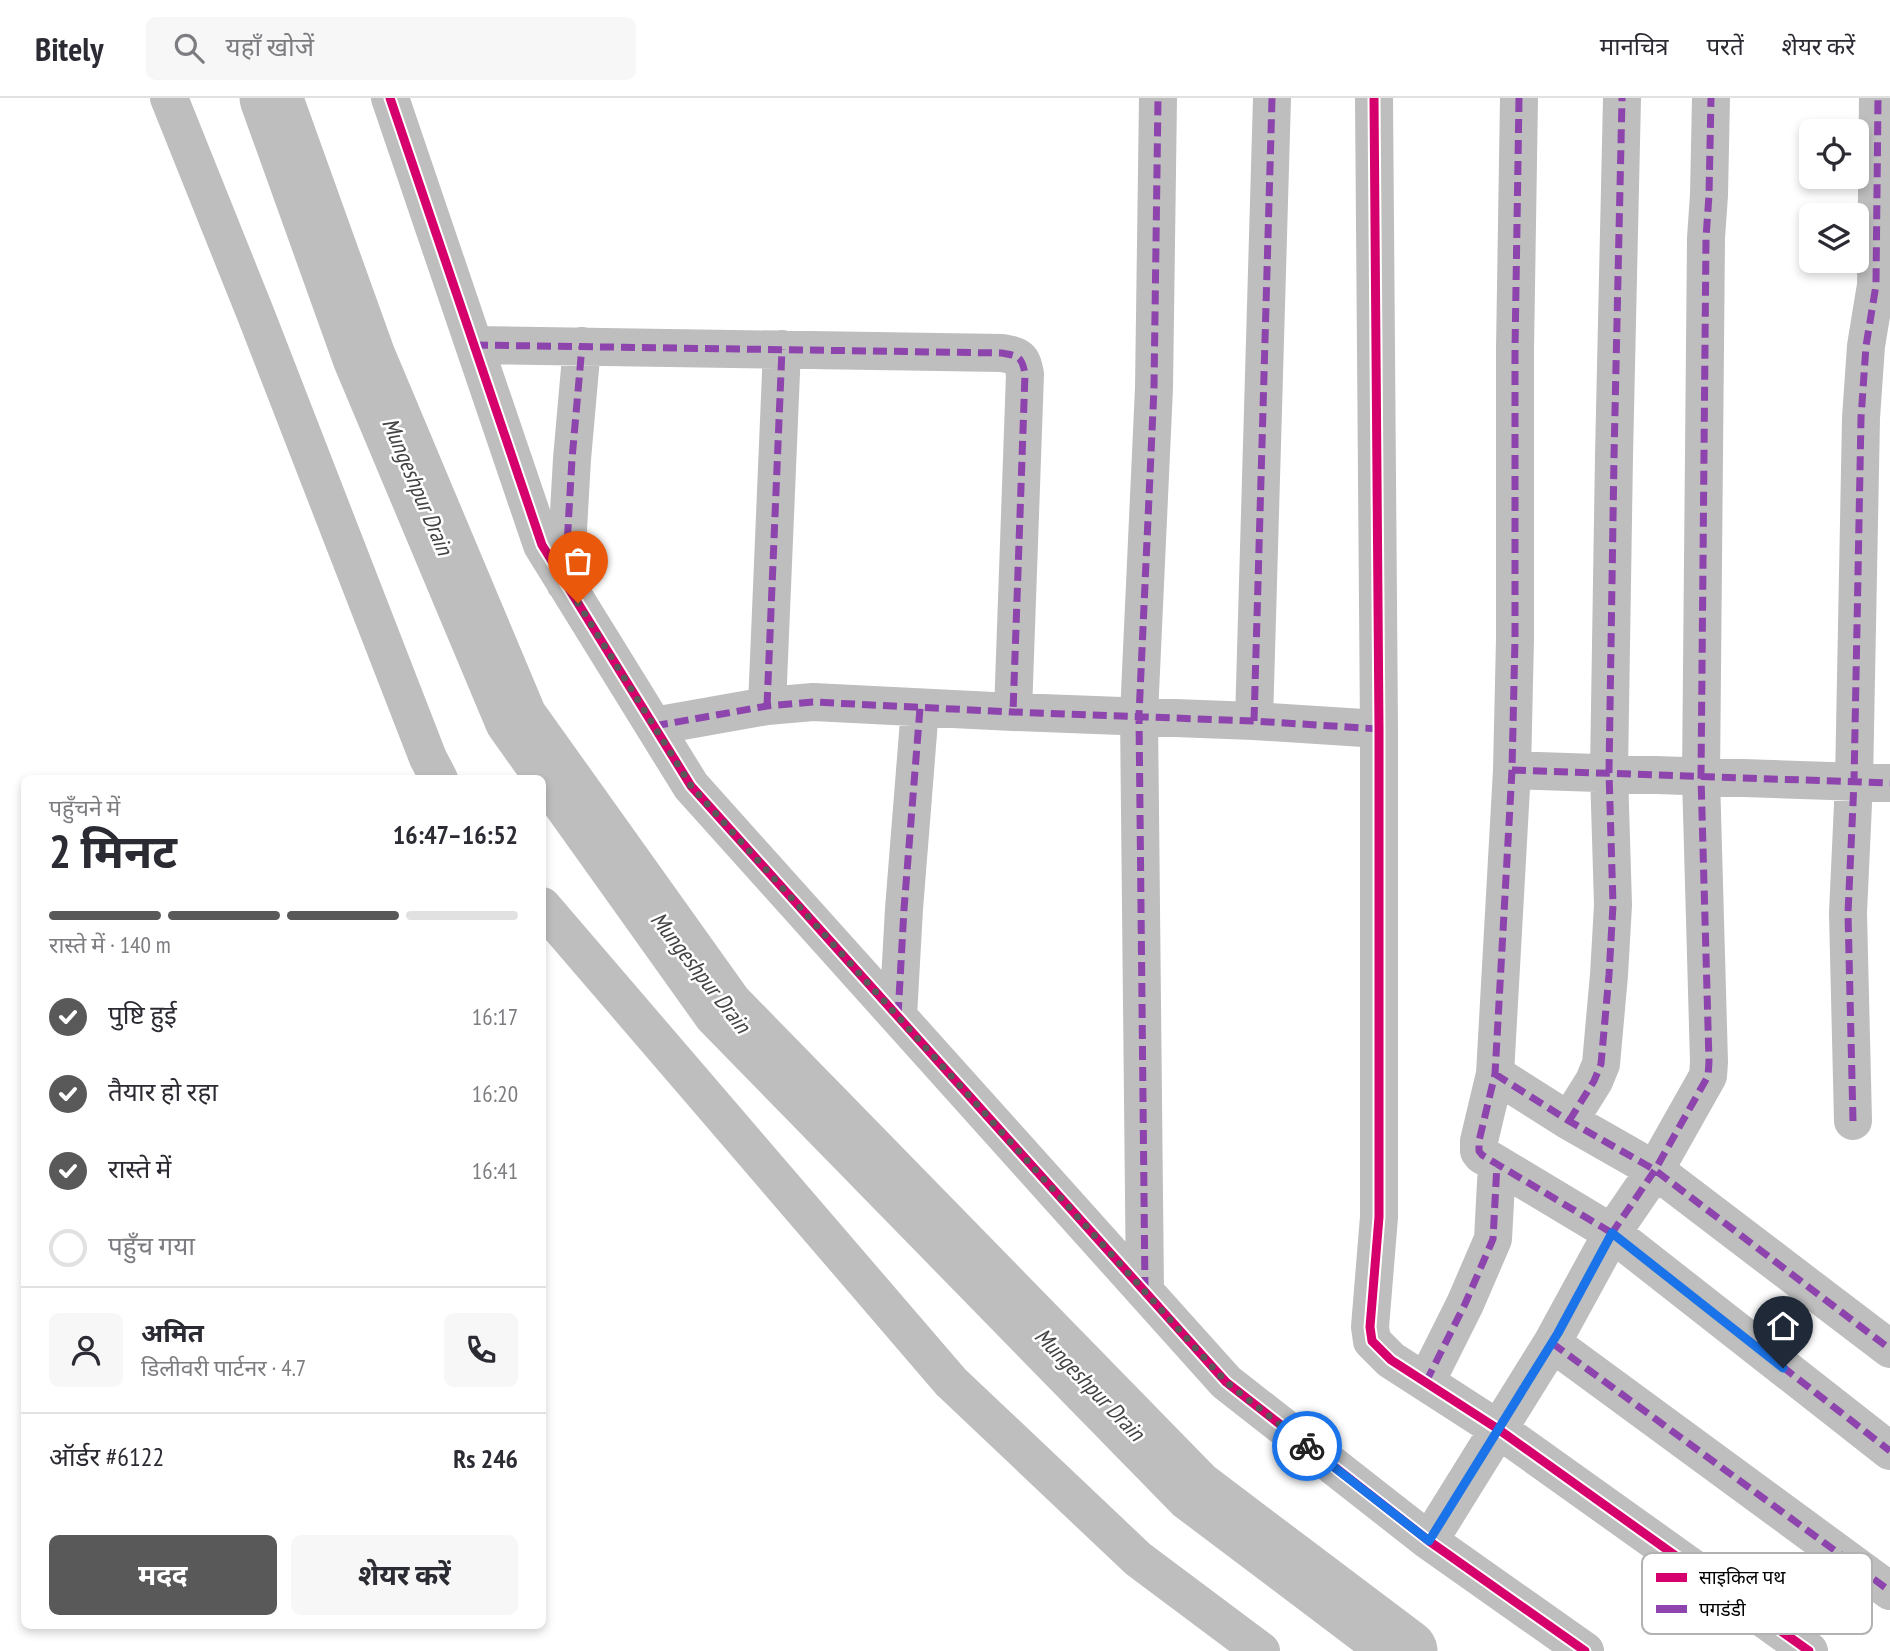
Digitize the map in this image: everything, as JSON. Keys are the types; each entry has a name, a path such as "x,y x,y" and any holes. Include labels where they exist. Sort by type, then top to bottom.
{"street":[{"path":"169,98 437,775"},
{"path":"390,98 542,545 691,786 1226,1382 1429,1541 1585,1651"},
{"path":"1145,1292 1139,715 1154,388 1158,98"},
{"path":"1254,720 1272,98"},
{"path":"1374,98 1379,1217 1370,1327 1372,1341 1391,1360 1498,1429 1672,1553"},
{"path":"1519,98 1516,639 1512,770 1495,1074 1479,1151 1612,1233 1890,1451"},
{"path":"1569,1121 1594,1081 1601,1064 1613,905 1609,772 1622,98"},
{"path":"1429,1541 1552,1343 1612,1233 1655,1170 1708,1076 1702,777 1706,238 1711,98"},
{"path":"1853,1121 1848,913 1872,783 1861,418 1866,346 1876,285 1878,98"},
{"path":"474,345 1002,353 1016,356 1023,362 1024,388 1013,712"},
{"path":"565,583 582,346"},
{"path":"767,706 782,349"},
{"path":"653,726 767,706 813,702 1254,720 1378,729"},
{"path":"898,1016 920,708"},
{"path":"1512,770 1872,783"},
{"path":"546,911 951,1382 1138,1559 1261,1651"},
{"path":"1495,1074 1569,1121 1655,1170 1890,1349"},
{"path":"1426,1382 1493,1240 1497,1164"},
{"path":"1552,1343 1838,1553"},
{"path":"1872,1578 1890,1591"},
{"path":"1785,1634 1809,1651"}],"waterway":[{"name":"Mungeshpur Drain","path":"271,98 364,357 516,719 723,1009 1194,1491 1406,1651"}],"marked path":[{"path":"1145,1291 1139,715 1154,388 1158,98"},
{"path":"1254,721 1272,98"},
{"path":"1519,98 1512,770 1495,1074 1479,1151 1612,1233 1890,1451"},
{"path":"1569,1121 1594,1081 1601,1064 1613,905 1609,772 1622,98"},
{"path":"1429,1541 1552,1343 1612,1233 1655,1170 1708,1076 1701,777 1706,238 1711,98"},
{"path":"1853,1121 1848,913 1854,782 1861,418 1866,346 1876,285 1878,98"},
{"path":"474,345 1002,353 1019,358 1025,374 1013,712"},
{"path":"565,580 582,346"},
{"path":"767,706 782,349"},
{"path":"654,726 767,706 813,702 1379,729"},
{"path":"898,1016 920,708"},
{"path":"1512,770 1890,783"},
{"path":"1495,1074 1569,1121 1655,1170 1890,1349"},
{"path":"1426,1382 1465,1304 1493,1239 1497,1164"},
{"path":"1552,1343 1838,1553"},
{"path":"1872,1578 1890,1591"}],"cycle path":[{"path":"390,98 542,545 691,786 1226,1382 1429,1541 1585,1651"},
{"path":"1374,98 1379,729 1379,1217 1370,1327 1372,1341 1391,1360 1498,1429 1672,1553"},
{"path":"1785,1634 1809,1651"}],"way so far":[{"path":"578,603 691,786 1226,1382 1307,1446"}],"route":[{"path":"1307,1446 1429,1541 1558,1333 1612,1233 1783,1368"}]}
